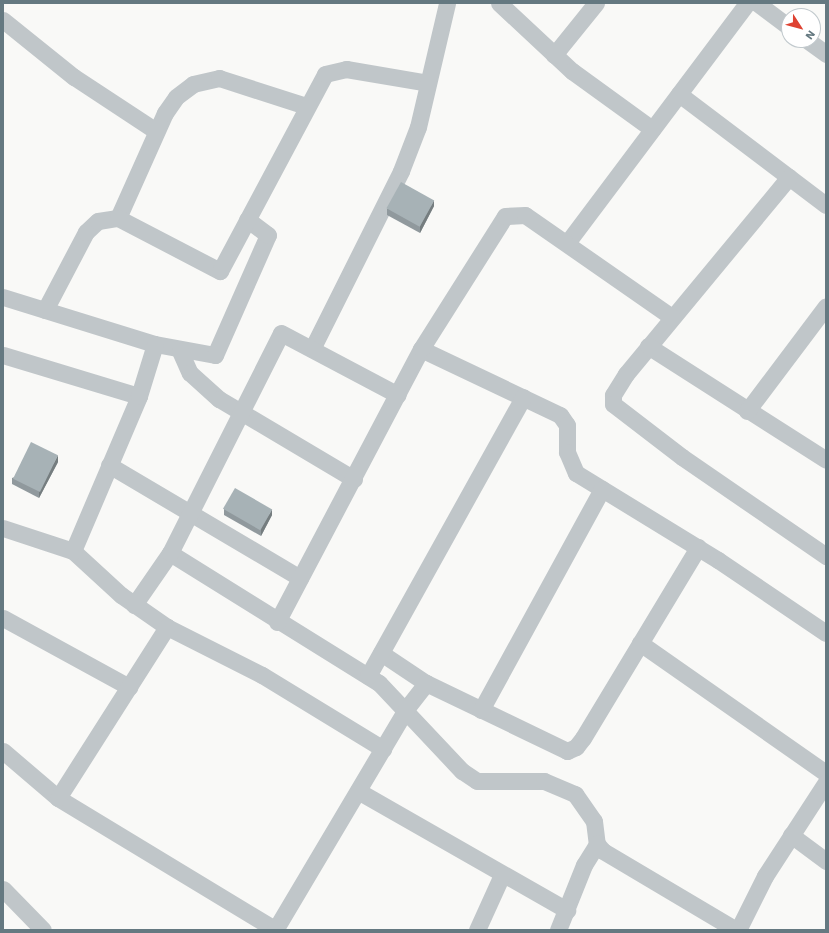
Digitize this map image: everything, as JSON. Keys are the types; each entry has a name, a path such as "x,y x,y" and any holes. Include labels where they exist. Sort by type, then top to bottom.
{"street":[{"path":"312,349 401,171 418,128 447,3"},
{"path":"499,3 554,55 652,129"},
{"path":"554,55 596,3"},
{"path":"567,244 748,3"},
{"path":"757,3 781,21"},
{"path":"3,20 74,77 156,131"},
{"path":"818,48 826,54"},
{"path":"46,310 86,232 98,221 118,218 220,271 318,81 325,74 340,70 428,83"},
{"path":"118,218 156,131 176,97 205,80 218,78 306,106"},
{"path":"679,94 826,205"},
{"path":"788,177 648,346 616,390 613,404 618,410 826,556"},
{"path":"277,622 421,350 504,216 525,215 672,317"},
{"path":"3,296 155,344 180,351 215,356 268,235 247,219"},
{"path":"747,411 826,306"},
{"path":"134,605 170,552 239,412 281,333 398,395"},
{"path":"73,551 138,396 155,344"},
{"path":"648,346 747,411 826,460"},
{"path":"421,350 560,415 567,425 570,466 602,489 823,625"},
{"path":"180,351 190,373 239,412 354,479"},
{"path":"3,355 138,396"},
{"path":"368,676 523,397"},
{"path":"110,465 300,578"},
{"path":"481,710 602,489"},
{"path":"3,528 73,551 134,605 167,627 262,675 384,749"},
{"path":"381,653 426,683 567,751 576,747 698,547"},
{"path":"170,552 277,622 368,676 406,709 462,771 477,781 544,780 575,794 594,821 597,844 584,865 558,930"},
{"path":"3,618 129,687"},
{"path":"58,798 167,627"},
{"path":"640,643 826,773"},
{"path":"3,751 58,798 276,930 384,749 406,709 426,683"},
{"path":"597,844 621,865 737,930 791,835 826,782"},
{"path":"358,791 502,876 567,910"},
{"path":"791,835 826,861"},
{"path":"477,930 502,876"},
{"path":"3,889 43,930"}],"building":[{"path":"401,182 434,200 420,227 386,208"},
{"path":"31,442 58,455 40,492 13,479"},
{"path":"235,488 272,509 260,530 223,509"}]}
